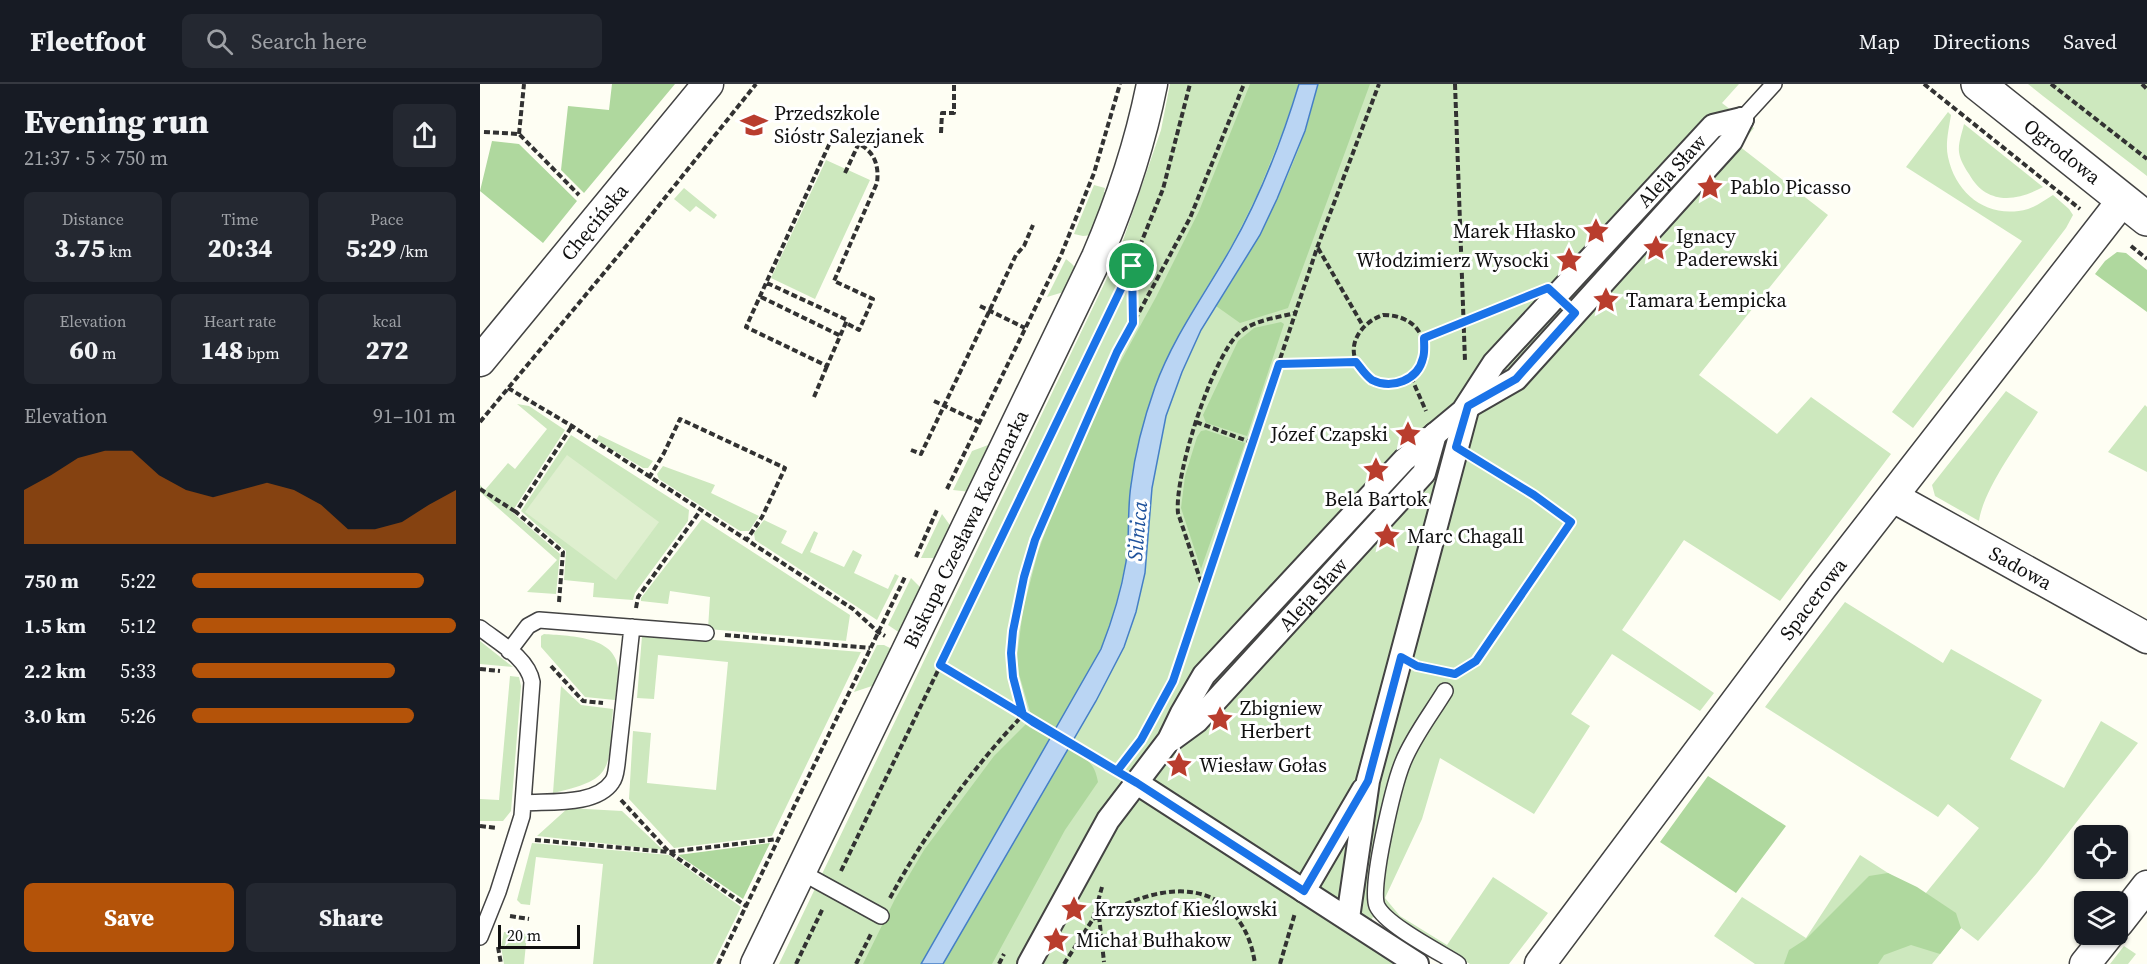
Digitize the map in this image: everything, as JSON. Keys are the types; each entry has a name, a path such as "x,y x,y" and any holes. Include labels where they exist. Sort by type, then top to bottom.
{"street":[{"name":"Chęcińska","path":"480,361 708,84"},
{"name":"Biskupa Czesława Kaczmarka","path":"756,964 1098,257 1115,215 1135,154 1152,84"},
{"name":"Ogrodowa","path":"1978,84 2135,210"},
{"name":"Aleja Sław","path":"1029,964 1108,820 1169,741 1204,675 1404,460 1468,406 1516,379 1731,141 1742,119"},
{"name":"Spacerowa","path":"1540,964 1821,588 1893,497 2087,226 2135,210"},
{"path":"1348,918 1368,781 1468,406"},
{"name":"Aleja Sław","path":"1169,741 1197,721 1424,473 1435,434"},
{"path":"1424,473 1454,454"},
{"name":"Sadowa","path":"1893,497 2147,638"},
{"path":"1304,891 1368,781"},
{"path":"1137,783 1417,964"},
{"path":"2128,910 2147,886"},
{"path":"2085,964 2100,945"}],"lane":[{"path":"1742,119 1774,84"},
{"path":"509,651 531,624 539,620 706,633"},
{"path":"524,803 584,799 597,795 608,787 615,777 633,627"},
{"path":"480,628 526,666 532,682 524,803 518,830 480,937"},
{"path":"1445,691 1410,748 1398,777 1376,875 1374,895 1377,906 1388,919 1458,964"},
{"path":"801,872 881,916"}],"path":[{"path":"519,134 525,84"},
{"path":"480,422 628,244 756,84"},
{"path":"941,134 942,113 954,113 954,84"},
{"path":"947,489 1061,255 1094,173 1120,84"},
{"path":"796,964 1132,266 1163,189 1190,84"},
{"path":"1023,715 1013,677 1011,653 1024,577 1035,540 1117,352 1190,218 1244,84"},
{"path":"1176,673 1317,248 1379,84"},
{"path":"1455,84 1468,406"},
{"path":"1924,84 2078,206 2087,226"},
{"path":"2051,84 2147,159"},
{"path":"2142,84 2147,89"},
{"path":"484,132 519,134 581,197"},
{"path":"767,283 847,320 846,323 859,330 873,299 834,281 877,183 878,172 872,155 860,143 833,136 746,327 827,366"},
{"path":"845,173 860,143"},
{"path":"911,450 921,454 1033,225"},
{"path":"1317,248 1363,326"},
{"path":"1132,266 1133,323"},
{"path":"761,297 841,336"},
{"path":"1424,338 1516,301"},
{"path":"980,306 1025,328"},
{"path":"1204,591 1178,513 1177,503 1186,455 1196,422 1234,338 1258,322 1295,313"},
{"path":"1396,315 1407,319 1424,338 1423,358 1412,377 1393,384 1372,380 1356,362 1354,344 1357,335 1372,318 1396,315"},
{"path":"814,397 846,323"},
{"path":"1279,364 1356,362"},
{"path":"1412,377 1435,434"},
{"path":"508,388 572,426 853,609 878,632"},
{"path":"934,401 979,422"},
{"path":"650,478 680,419 785,468 762,517 746,541"},
{"path":"1196,422 1253,443"},
{"path":"516,512 572,426"},
{"path":"1401,657 1417,666 1455,674 1476,661 1571,522 1534,495 1454,454"},
{"path":"480,489 516,512 563,552 557,621"},
{"path":"916,556 938,510"},
{"path":"633,627 638,597 658,566 700,511"},
{"path":"718,964 905,577"},
{"path":"706,633 870,648"},
{"path":"933,660 1117,771 1123,763"},
{"path":"856,964 923,841 1000,739 1023,715"},
{"path":"608,787 669,852 746,906"},
{"path":"529,839 669,852 779,839"},
{"path":"1093,919 1162,892 1177,891 1206,895 1227,906 1237,917 1247,935 1254,964"},
{"path":"1280,964 1297,906 1304,891"},
{"path":"506,916 529,919"},
{"path":"1099,916 1104,962"}],"green space":[{"path":"612,84 675,84 584,193 561,170 568,106 609,110"},
{"path":"1170,84 1739,84 1722,103 1754,128 1739,146 1828,215 1699,375 1777,434 1811,397 1891,454 1780,601 1684,540 1622,630 1714,693 1700,711 1612,654 1571,714 1590,726 1534,814 1440,758 1422,819 1385,898 1400,916 1447,945 1493,877 1548,913 1509,964 1470,964 1398,920 1375,914 1382,924 1373,917 1359,938 1398,964 779,964 1118,255 1161,130"},
{"path":"1250,84 1299,84 1257,195 1231,247 1193,310 1145,419 1131,485 1126,562 1112,621 1101,649 1056,730 1031,715 1019,674 1017,657 1023,610 1038,552 1057,500 1116,370 1199,211"},
{"path":"1318,84 1370,84 1288,308 1240,323 1216,306 1243,264 1278,198 1306,129"},
{"path":"2028,84 2147,84 2147,176 2043,96"},
{"path":"1948,112 1951,115 1947,152 1952,171 1958,183 1976,201 2000,211 2014,211 2031,208 2053,195 2073,215 2066,228 1913,428 1892,412 2022,241 1906,167"},
{"path":"1964,124 2043,187 2012,198 1993,196 1984,191 1976,184 1960,158 1959,145"},
{"path":"492,141 519,144 577,201 543,243 480,191"},
{"path":"826,160 870,180 815,299 771,278"},
{"path":"1094,185 1105,188 1104,192 1112,195 1093,235 1074,234"},
{"path":"684,188 717,215 714,219 696,206 690,212 674,199"},
{"path":"2117,252 2126,253 2147,270 2147,312 2095,274 2105,261"},
{"path":"1066,259 1077,270 1067,291 1047,297"},
{"path":"1281,322 1284,324 1247,436 1206,423 1203,415 1238,341 1254,328"},
{"path":"2006,391 2038,412 1995,480 1987,495 1979,521 1935,496 1932,485"},
{"path":"517,404 529,406 565,430 512,512 560,554 556,594 527,592 557,560 480,492 480,485 485,490 508,463 515,469 547,429"},
{"path":"2145,405 2147,407 2147,472 2108,452"},
{"path":"1206,430 1245,443 1201,569 1181,508 1185,476 1197,437 1201,431"},
{"path":"571,435 689,510 688,521 635,593 633,600 593,597 594,583 564,580 566,551 521,511"},
{"path":"599,435 653,461 648,468 643,468 596,440"},
{"path":"999,441 971,492 953,490 972,451"},
{"path":"567,455 659,522 616,580 525,512"},
{"path":"663,466 715,485 711,493 759,516 749,531 740,531 659,479 657,474"},
{"path":"942,514 952,528 940,558 921,558"},
{"path":"702,519 850,615 846,641 708,629 710,597 670,591 668,604 641,601"},
{"path":"764,520 787,531 781,543 802,554 814,531 818,533 810,552 844,567 853,550 862,555 854,573 888,589 895,574 899,576 877,620 755,540 754,533"},
{"path":"911,578 923,594 906,637 888,625"},
{"path":"1845,602 1943,663 1951,649 2042,700 2010,759 2064,788 2101,721 2138,743 2037,873 1978,941 1961,928 1932,964 1755,964 1714,936 1742,897 1806,938 1860,855 1899,880 1921,899 1979,828 1948,804 1938,817 1765,707"},
{"path":"544,634 588,639 608,649 615,657 618,668 615,700 585,697 541,647 541,636"},
{"path":"642,636 861,652 772,836 674,848 629,799 633,731 651,733 647,783 716,790 728,662 658,655 654,699 637,698"},
{"path":"480,641 513,667 480,664"},
{"path":"877,645 884,645 898,652 884,682 854,692"},
{"path":"510,676 519,677 521,686 511,811 503,821 480,821 480,799 499,800"},
{"path":"561,686 581,705 613,709 610,745 605,768 588,782 553,793"},
{"path":"1026,724 1051,739 921,964 863,964 895,899 924,850 994,756"},
{"path":"1067,748 1091,764 1098,782 1065,830 992,964 943,964"},
{"path":"1708,776 1786,826 1736,893 1660,842"},
{"path":"568,808 622,811 663,850 537,836"},
{"path":"532,843 669,855 741,907 713,964 593,964 603,864 536,857 530,905 521,904 517,900"},
{"path":"770,843 743,899 678,855"},
{"path":"1888,873 1917,887 1956,913 1961,928 1940,954 1911,945 1884,955 1878,964 1784,964 1789,950 1806,939 1869,876"},
{"path":"504,932 527,934 524,964 504,964 501,947"},
{"path":"2124,946 2136,954 2128,964 2110,964"}],"water":[{"name":"Silnica","path":"1299,84 1318,84 1305,131 1260,235 1201,330 1166,416 1152,488 1145,573 1136,612 1124,647 1096,701 943,964 921,964 1101,649 1116,606 1124,573 1133,473 1140,435 1155,387 1180,333 1231,248 1261,188 1278,147"}],"pier":[{"path":"1054,728 1075,741 1070,750 1048,737"}],"place":[{"name":"Przedszkole Sióstr Salezjanek","path":"754,125"},
{"name":"Pablo Picasso","path":"1710,187"},
{"name":"Marek Hłasko","path":"1596,231"},
{"name":"Ignacy Paderewski","path":"1656,248"},
{"name":"Włodzimierz Wysocki","path":"1569,260"},
{"name":"Tamara Łempicka","path":"1606,300"},
{"name":"Józef Czapski","path":"1408,434"},
{"name":"Bela Bartok","path":"1376,470"},
{"name":"Marc Chagall","path":"1387,536"},
{"name":"Zbigniew Herbert","path":"1220,719"},
{"name":"Wiesław Gołas","path":"1179,765"},
{"name":"Krzysztof Kieślowski","path":"1074,909"},
{"name":"Michał Bułhakow","path":"1056,940"}],"route":[{"path":"1132,266 940,665 1033,722 1117,771 1150,726 1173,681 1279,364 1356,362 1372,380 1393,384 1412,377 1419,367 1423,358 1424,338 1548,288 1575,313 1516,379 1468,406 1456,447 1534,495 1571,522 1476,661 1455,674 1417,666 1401,657 1368,781 1304,891 1137,783 1033,722 1023,715 1011,665 1017,605 1035,540 1117,352 1133,323 1132,266"}]}
